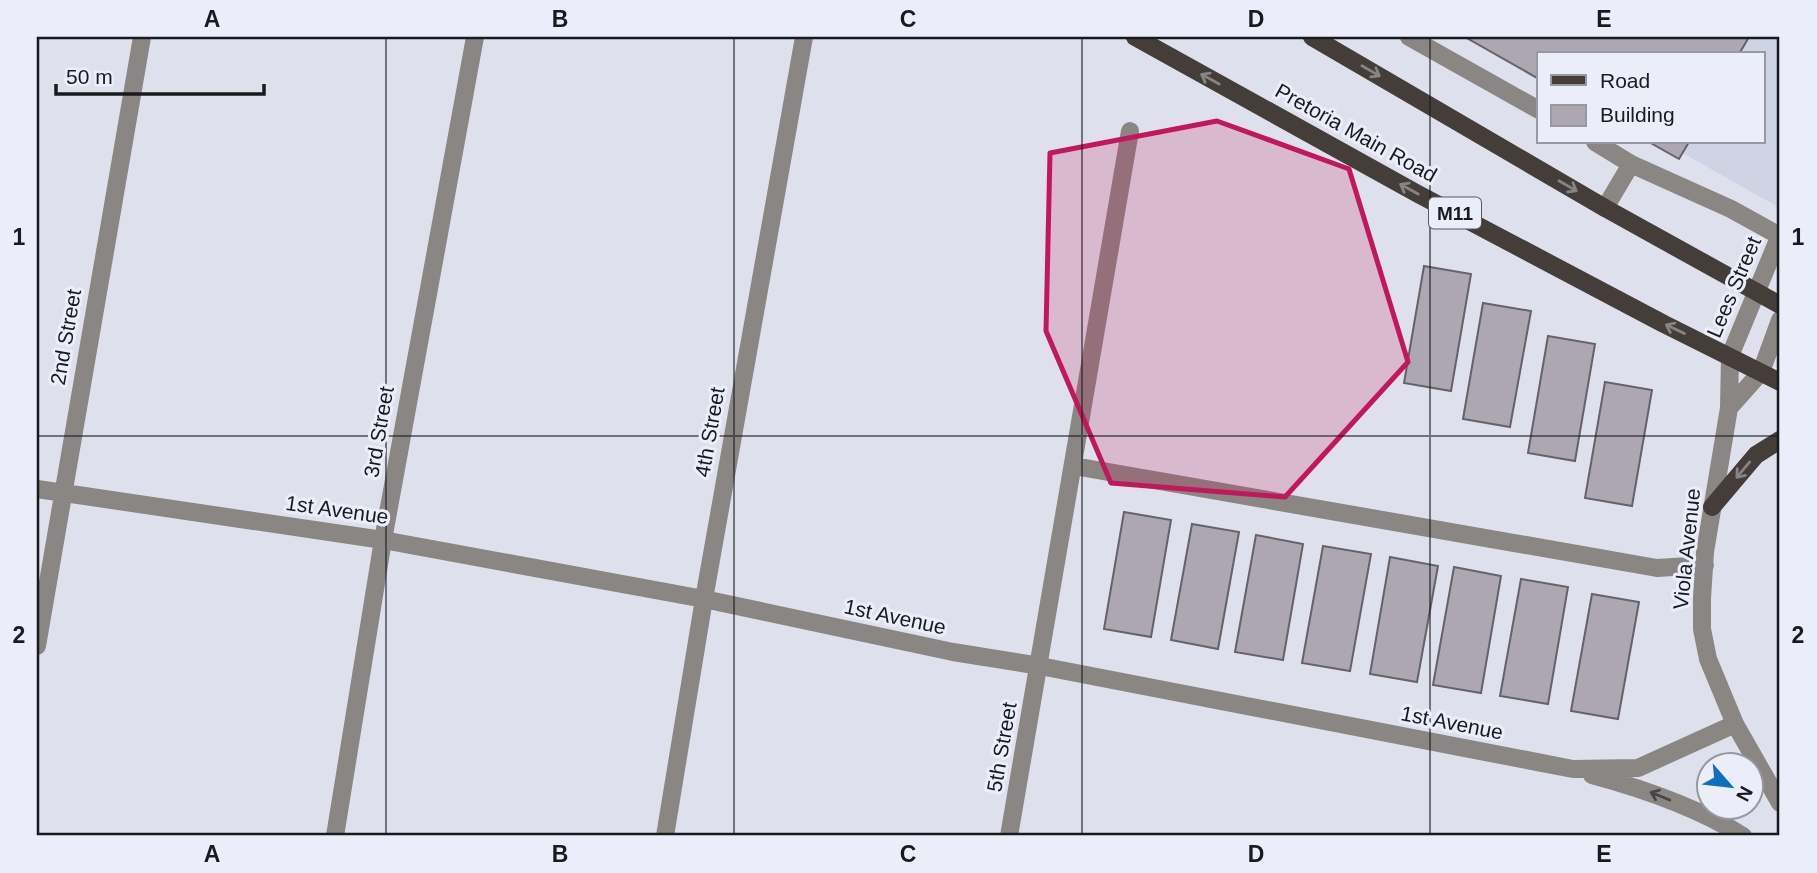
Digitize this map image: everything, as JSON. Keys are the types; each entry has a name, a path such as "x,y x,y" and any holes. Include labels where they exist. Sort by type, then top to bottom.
{"main road":[{"name":"Pretoria Main Road","path":"1135,37 1418,194 1780,382"},
{"path":"1312,37 1605,208 1780,305"},
{"path":"1712,507 1756,455 1780,440"}],"street":[{"name":"2nd Street","path":"37,646 142,37"},
{"name":"3rd Street","path":"335,836 383,540 475,37"},
{"name":"4th Street","path":"665,836 704,599 804,37"},
{"path":"1409,37 1537,109"},
{"name":"5th Street","path":"1009,836 1130,131"},
{"path":"1598,144 1631,164 1731,209 1780,235"},
{"path":"1605,208 1631,164"},
{"name":"Lees Street","path":"1730,356 1780,235"},
{"path":"1729,408 1761,372 1780,320"},
{"name":"Viola Avenue","path":"1730,356 1729,408 1704,565 1702,629 1708,659 1735,724 1780,803"},
{"path":"1074,466 1657,568 1704,565"},
{"name":"1st Avenue","path":"37,489 383,540 704,599 953,652 1040,666 1573,769 1638,768 1735,724"},
{"path":"1573,769 1641,788 1721,822 1743,836"}],"highlighted area":[{"path":"1217,121 1349,169 1408,362 1285,497 1111,483 1046,331 1050,153"}],"shaded area":[{"path":"1479,37 1780,37 1780,208 1667,144 1764,144 1764,52 1537,52 1537,70"}],"building":[{"path":"1465,37 1749,37 1740,52 1537,52 1537,78"},
{"path":"1653,144 1688,144 1679,159"},
{"path":"1424,266 1471,274 1451,391 1404,383"},
{"path":"1483,303 1531,311 1510,427 1463,419"},
{"path":"1548,336 1595,344 1575,461 1528,453"},
{"path":"1605,382 1652,390 1632,506 1585,498"},
{"path":"1124,512 1171,520 1151,637 1104,629"},
{"path":"1192,524 1239,532 1218,649 1171,640"},
{"path":"1256,535 1303,544 1283,660 1235,652"},
{"path":"1323,546 1371,554 1350,671 1302,663"},
{"path":"1390,557 1438,566 1417,682 1370,674"},
{"path":"1454,567 1501,576 1481,693 1433,685"},
{"path":"1521,579 1568,587 1548,704 1500,696"},
{"path":"1592,594 1639,602 1618,719 1571,711"}]}
